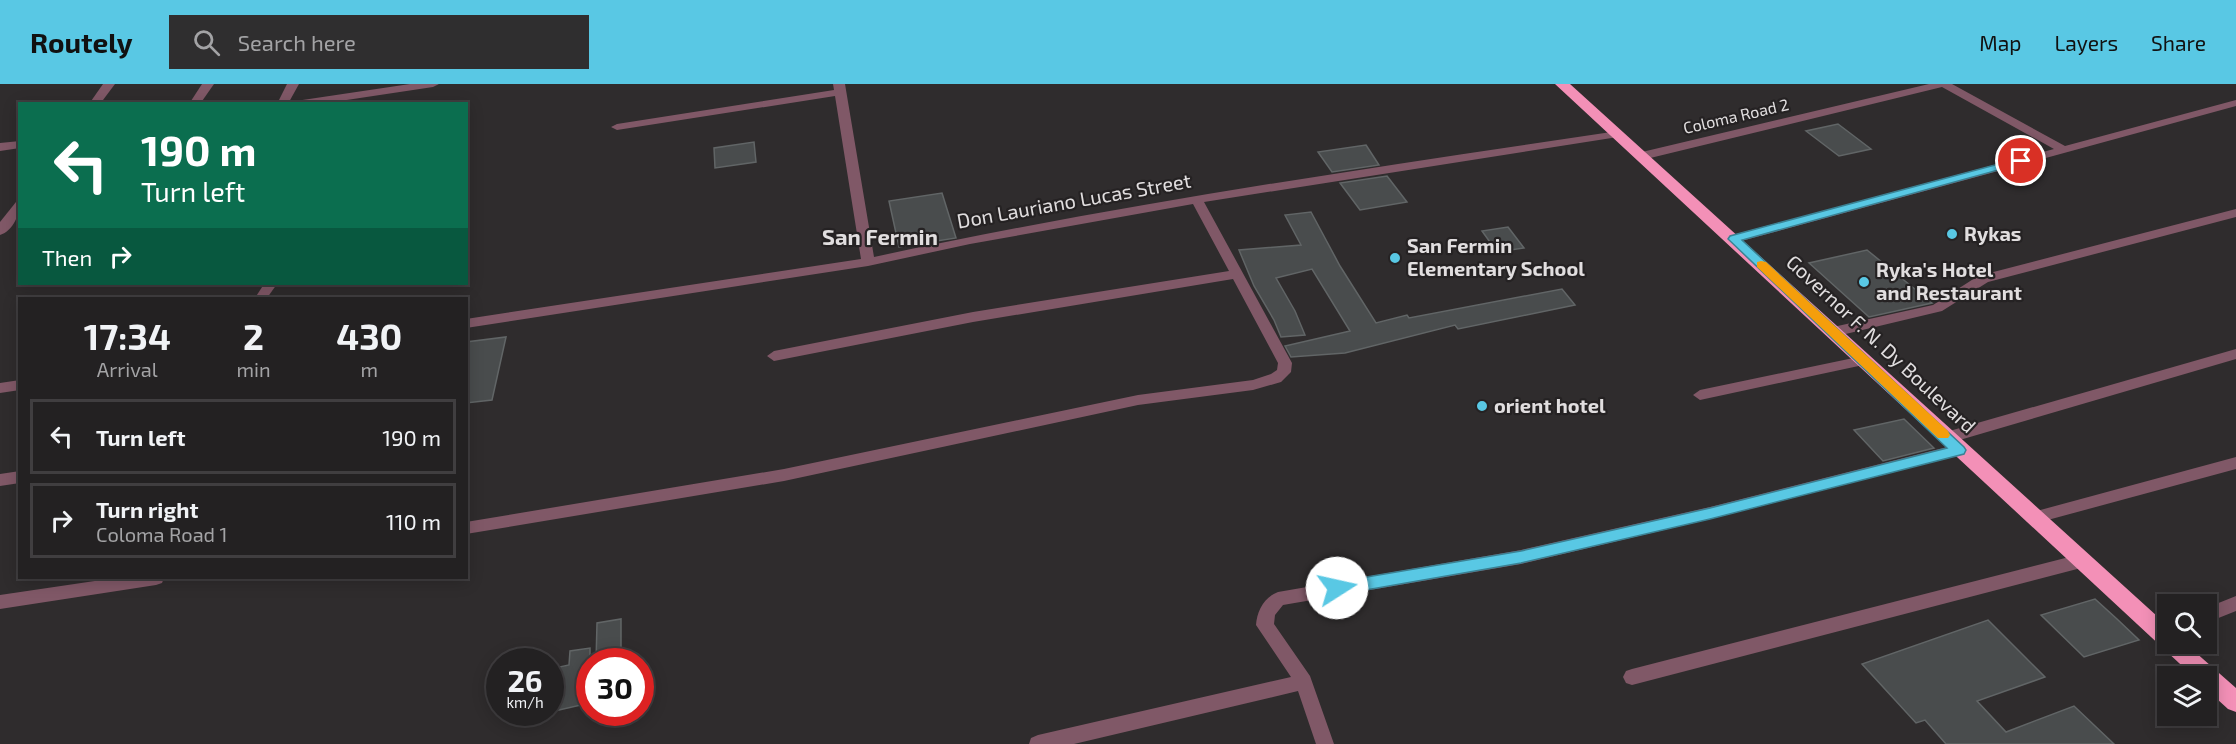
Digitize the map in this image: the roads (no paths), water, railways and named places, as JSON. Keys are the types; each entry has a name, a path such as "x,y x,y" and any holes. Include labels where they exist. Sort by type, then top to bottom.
{"highway":[{"name":"Governor F. N. Dy Boulevard","path":"1562,84 1734,239 2033,518 2157,628"},
{"name":"Governor F. N. Dy Boulevard","path":"2185,654 2236,702"}],"street":[{"path":"96,102 109,84"},
{"path":"195,102 207,84"},
{"path":"283,102 293,84"},
{"path":"303,102 383,88 433,84"},
{"path":"1943,84 2063,149"},
{"name":"Coloma Road 2","path":"1642,156 1943,84"},
{"path":"376,102 383,88"},
{"path":"617,127 839,88 868,262"},
{"path":"1734,239 2236,103"},
{"name":"Don Lauriano Lucas Street","path":"468,324 868,262 970,240 1197,200 1394,167 1618,134"},
{"path":"0,147 18,144"},
{"path":"468,528 784,475 1138,400 1253,385 1276,378 1284,372 1285,363 1197,200"},
{"path":"0,231 18,208"},
{"path":"1833,332 1944,305 1983,279 2236,213"},
{"path":"774,356 973,317 1236,274"},
{"path":"1946,438 2133,386 2236,354"},
{"path":"1700,395 1863,361"},
{"path":"0,388 18,385"},
{"path":"1325,744 1304,682 1265,625 1266,613 1278,599 1521,557 1710,513 1959,450"},
{"path":"2033,518 2236,463"},
{"path":"0,480 18,477"},
{"path":"1632,677 2081,561"},
{"path":"0,602 150,579"},
{"path":"2217,611 2236,603"},
{"path":"1038,744 1304,682"}],"place":[{"name":"Rykas","path":"1952,234"},
{"name":"San Fermin Elementary School","path":"1395,258"},
{"name":"Ryka's Hotel and Restaurant","path":"1864,282"},
{"name":"orient hotel","path":"1482,406"}],"district":[{"name":"San Fermin","path":"880,237"}]}
